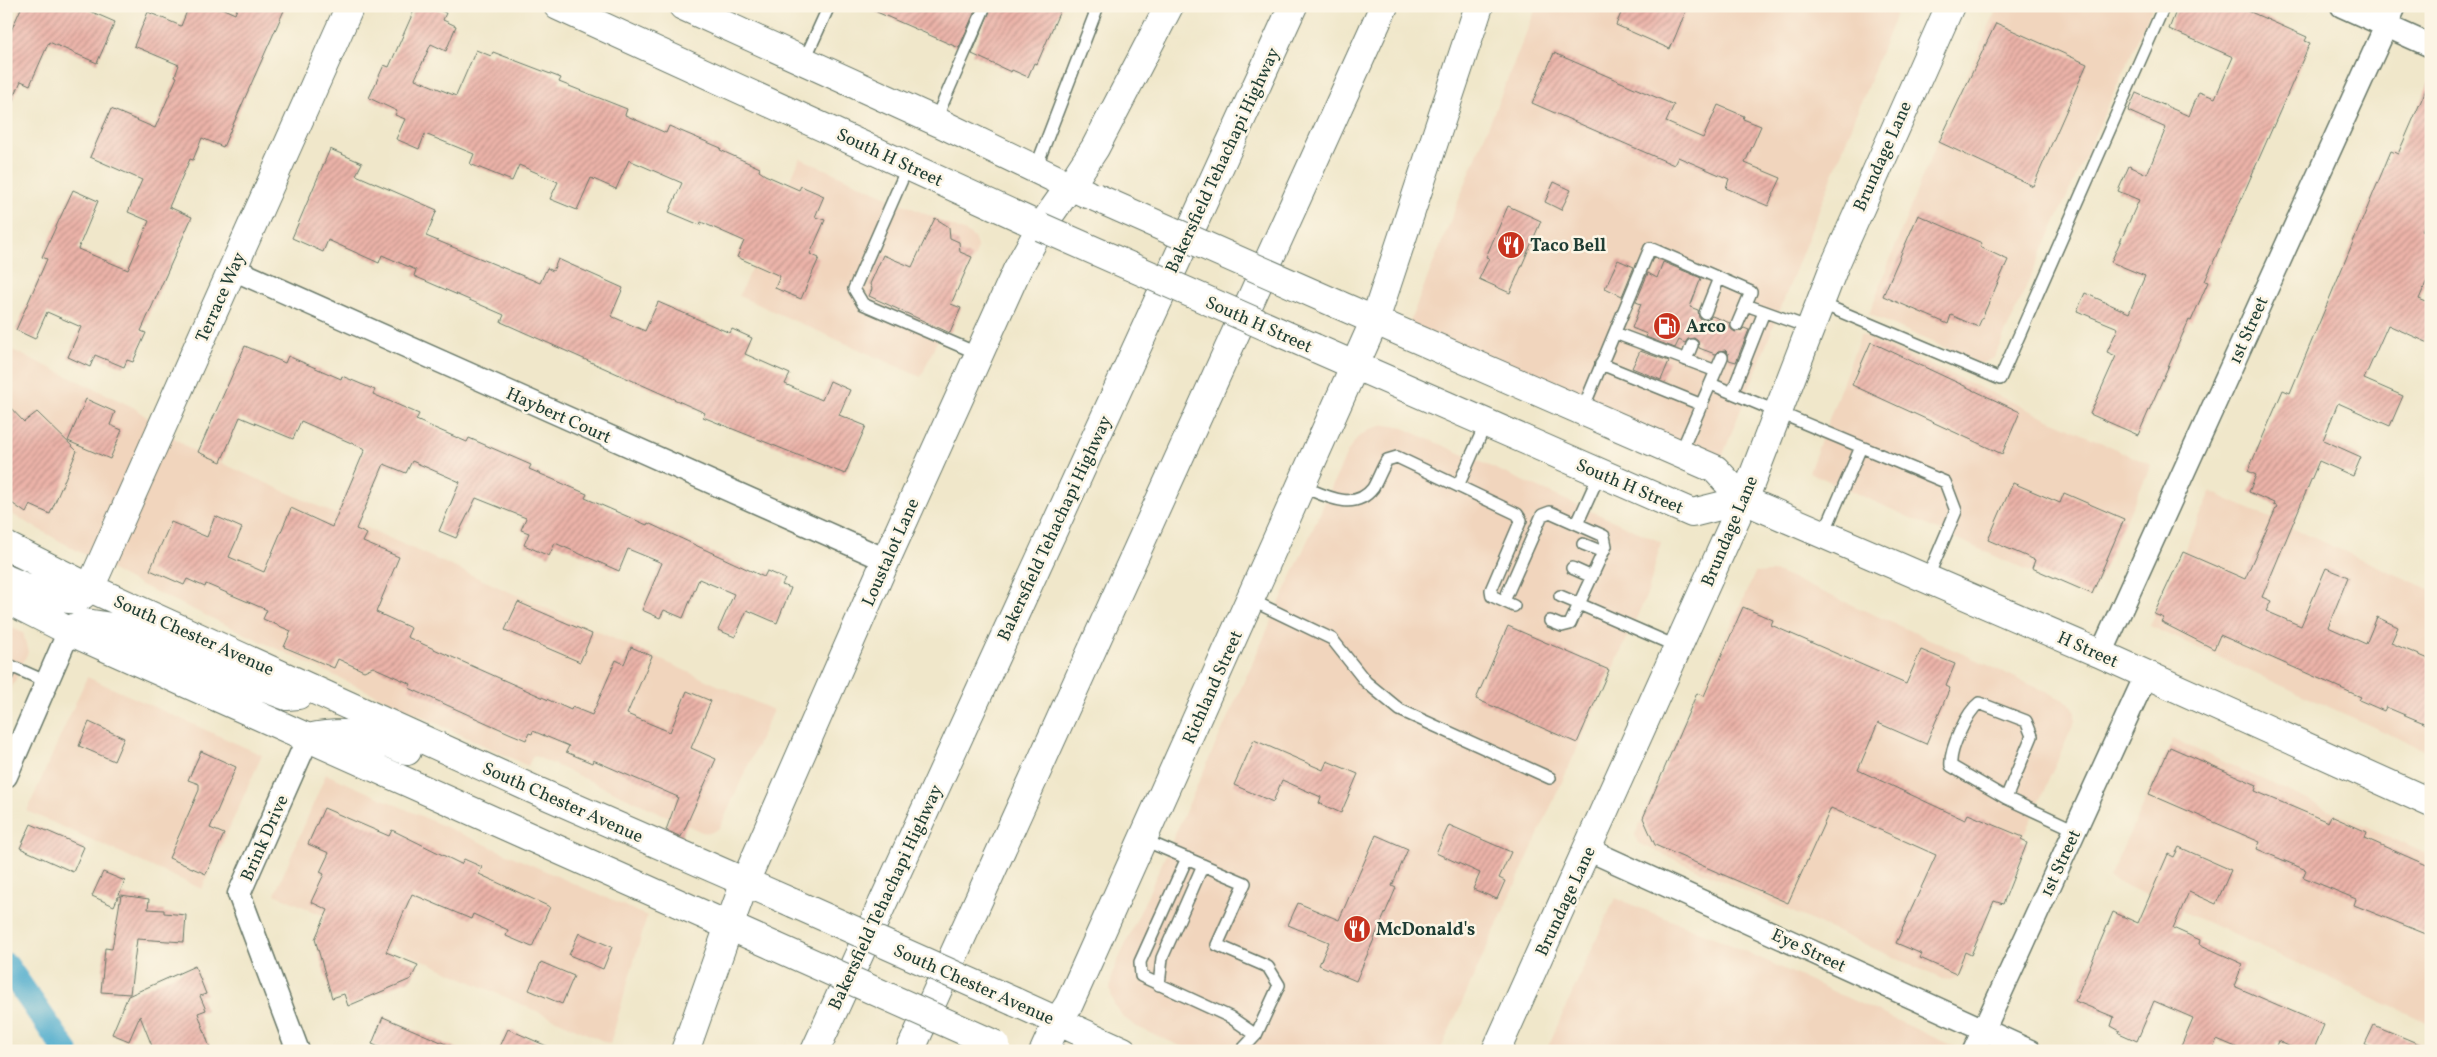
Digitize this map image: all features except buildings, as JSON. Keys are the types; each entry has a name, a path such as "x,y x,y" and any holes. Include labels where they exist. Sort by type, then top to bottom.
{"main road":[{"name":"Terrace Way","path":"90,588 350,6"},
{"name":"South H Street","path":"558,6 1041,227 1692,513 1744,500"},
{"name":"Loustalot Lane","path":"685,1051 745,882 886,560 1017,270 1041,227 1095,148 1169,6"},
{"name":"Bakersfield Tehachapi Highway","path":"814,1051 1292,6"},
{"path":"910,1051 1384,6"},
{"name":"Richland Street","path":"1044,1051 1069,1004 1144,840 1375,320 1479,6"},
{"name":"Brundage Lane","path":"1496,1051 1744,500 1820,303 1880,160 1950,6"},
{"path":"696,9 804,62 935,121 1095,198 1715,469 1744,500"},
{"name":"H Street","path":"1744,500 2101,654 2431,803"},
{"name":"South Chester Avenue","path":"6,546 90,588 539,792 793,903 1123,1051"},
{"path":"6,580 70,599 76,599 90,588"},
{"path":"6,599 69,631 1002,1048"},
{"path":"69,631 86,623 124,629 240,679 287,696 320,692"},
{"path":"308,738 345,732 381,739 497,787 539,792"}],"street":[{"path":"2342,6 2390,16 2431,46"},
{"name":"1st Street","path":"2101,654 2390,16"},
{"name":"Haybert Court","path":"233,269 886,560"},
{"path":"7,773 69,631"},
{"name":"1st Street","path":"1974,1051 2146,674"},
{"name":"Brink Drive","path":"298,1051 239,894 308,738"},
{"name":"Eye Street","path":"1588,850 2030,1051"}],"lane":[{"path":"804,62 829,6"},
{"path":"935,121 985,6"},
{"path":"1035,170 1098,6"},
{"path":"1820,303 2000,380 2164,6"},
{"path":"908,166 854,289 862,304 979,354"},
{"path":"1582,411 1650,248 1752,292 1737,325"},
{"path":"1705,313 1719,278"},
{"path":"1746,305 1810,328"},
{"path":"1732,393 1764,312"},
{"path":"1615,333 1716,371"},
{"path":"1686,360 1692,345"},
{"path":"1680,454 1722,357"},
{"path":"1601,364 1702,405"},
{"path":"1711,384 1945,482 1956,511 1927,579"},
{"path":"1458,486 1486,423"},
{"path":"1824,534 1861,446"},
{"path":"1301,486 1338,500 1347,501 1362,498 1373,487 1387,460 1397,457 1517,514 1521,520 1491,590 1492,596 1509,603 1515,576 1532,551 1543,526 1542,515 1550,512 1604,536 1606,546 1570,624 1562,626 1550,621"},
{"path":"1577,524 1600,473"},
{"path":"1583,544 1603,552"},
{"path":"1572,568 1592,577"},
{"path":"1515,576 1526,581"},
{"path":"1560,596 1678,648"},
{"path":"1251,600 1332,639 1366,682 1400,710 1550,778"},
{"path":"6,678 7,664 47,682"},
{"path":"2006,798 2032,736 2026,721 1979,703 1971,709 1951,753 1951,766 2006,798 2075,830"},
{"path":"1144,840 1245,883 1217,946 1268,967 1279,985 1256,1034 1241,1051"},
{"path":"1187,858 1140,962 1142,976 1230,1016 1256,1034"},
{"path":"1159,985 1162,958 1203,865"}],"shaded area":[{"path":"1537,6 1899,6 1717,470 1408,326"},
{"path":"1998,6 2153,6 1994,358 1981,364 1869,314 1923,175"},
{"path":"800,158 968,233 974,238 977,246 976,254 921,377 739,296"},
{"path":"1861,334 2151,465 2090,599 1809,472"},
{"path":"6,347 133,407 188,448 773,710 718,829 710,833 702,832 533,755 528,766 130,580 6,511"},
{"path":"1385,425 1401,427 1661,542 1648,592 1440,1051 1192,1051 1137,1027 1123,1017 1114,1004 1110,990 1112,974 1348,451 1357,438 1370,429"},
{"path":"2211,492 2431,590 2431,753 2150,626"},
{"path":"1755,573 1779,573 1970,657 2066,701 2072,706 2075,713 2075,721 1963,971 1958,977 1950,980 1942,979 1638,843 1635,835"},
{"path":"6,625 23,633 28,652 6,700"},
{"path":"87,677 262,755 202,889 27,811"},
{"path":"2173,739 2431,856 2431,1024 2109,878"},
{"path":"326,774 647,916 610,1044 275,894"},
{"path":"1615,898 1718,939 1964,1051 1546,1051"}],"waterway":[{"path":"6,965 66,1051"}],"place":[{"name":"Taco Bell","path":"1511,245"},
{"name":"Arco","path":"1667,326"},
{"name":"McDonald's","path":"1357,929"}]}
